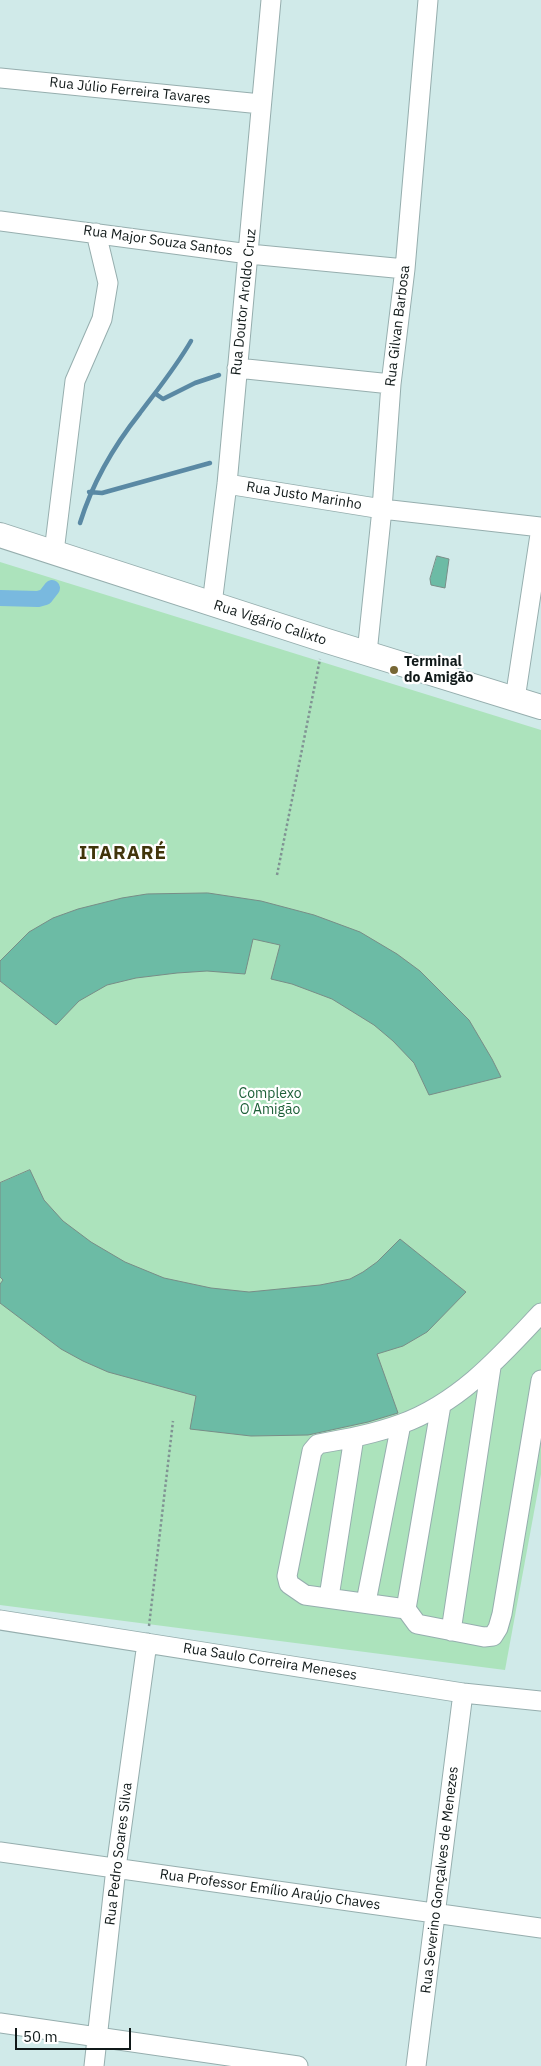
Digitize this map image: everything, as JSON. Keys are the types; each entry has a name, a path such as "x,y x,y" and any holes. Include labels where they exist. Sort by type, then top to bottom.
{"main road":[{"name":"Rua Vigário Calixto","path":"0,535 324,640 541,707"}],"street":[{"name":"Rua Doutor Aroldo Cruz","path":"212,604 227,484 271,0"},
{"name":"Rua Gilvan Barbosa","path":"367,653 382,509 391,384 405,269 428,0"},
{"name":"Rua Júlio Ferreira Tavares","path":"0,78 261,104"},
{"name":"Rua Major Souza Santos","path":"0,220 249,254 405,269"},
{"path":"54,552 75,381 102,319 108,283 96,233"},
{"path":"237,368 391,384"},
{"name":"Rua Justo Marinho","path":"227,484 382,509 541,527"},
{"path":"515,698 541,527"},
{"path":"406,1608 305,1595 289,1584 287,1576 312,1451 318,1444 354,1437 401,1424 441,1405 491,1367 541,1313"},
{"path":"450,1631 491,1367"},
{"path":"441,1405 406,1608 417,1624 484,1637 493,1636 498,1628 541,1380"},
{"path":"366,1602 401,1424"},
{"path":"329,1597 354,1437"},
{"name":"Rua Saulo Correira Meneses","path":"0,1620 463,1693 541,1701"},
{"name":"Rua Pedro Soares Silva","path":"94,2066 116,1868 146,1643"},
{"name":"Rua Severino Gonçalves de Menezes","path":"416,2066 463,1693"},
{"name":"Rua Professor Emílio Araújo Chaves","path":"0,1852 541,1928"},
{"path":"0,2023 298,2066"}],"path":[{"path":"277,875 324,640"},
{"path":"146,1643 173,1421"}],"green space":[{"name":"Complexo O Amigão","path":"0,562 541,730 541,1474 505,1670 0,1605"}],"building":[{"path":"437,556 449,559 445,588 431,585 430,579"},
{"path":"208,893 261,901 314,915 360,932 397,954 420,971 469,1020 501,1077 429,1095 414,1063 374,1025 332,999 292,984 271,979 280,945 253,939 245,974 207,971 177,973 136,978 107,985 79,1001 56,1025 0,981 0,961 29,932 53,918 78,909 122,898 147,894"},
{"path":"30,1170 44,1200 63,1221 91,1242 125,1262 164,1278 211,1288 249,1292 320,1285 350,1279 363,1272 377,1262 400,1239 466,1292 427,1332 403,1346 377,1354 398,1413 368,1422 308,1435 251,1436 190,1429 196,1396 108,1372 83,1361 61,1349 0,1303 0,1284 3,1280 0,1277 0,1183"}],"waterway":[{"path":"80,523 91,493 105,465 130,426 173,369 191,341"},
{"path":"156,394 163,399 195,383 219,375"},
{"path":"89,492 102,493 210,463"},
{"path":"0,598 38,599 45,597 52,588"}],"place":[{"name":"Terminal do Amigão","path":"394,670"}],"district":[{"name":"ITARARÉ","path":"123,854"}]}
